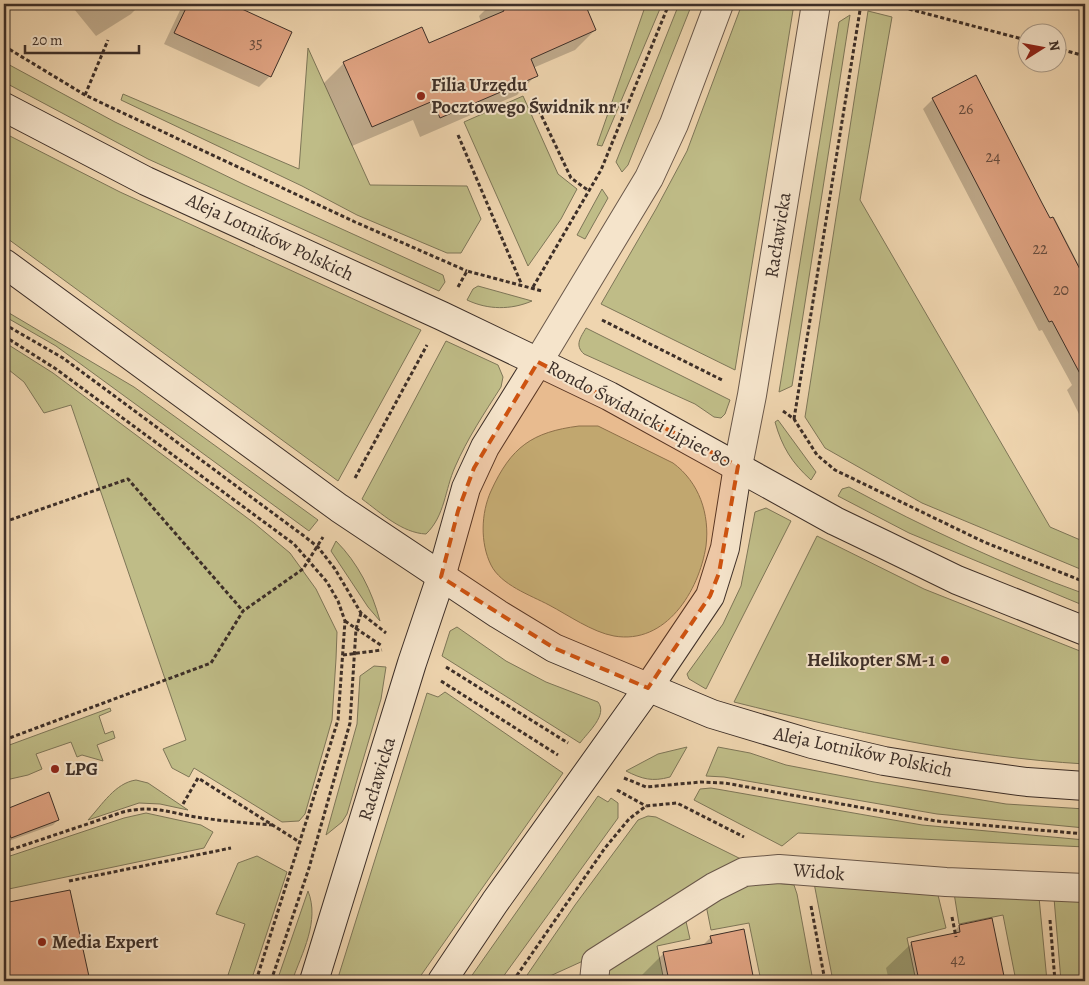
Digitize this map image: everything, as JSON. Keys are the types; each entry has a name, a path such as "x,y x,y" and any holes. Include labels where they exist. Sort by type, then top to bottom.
{"street":[{"path":"538,362 649,178 678,116 719,4"},
{"name":"Racławicka","path":"738,466 754,385 816,4"},
{"name":"Aleja Lotników Polskich","path":"4,107 146,181 538,362"},
{"path":"4,263 338,508 441,577 554,648 648,688 442,981"},
{"name":"Rondo Świdnicki Lipiec 80","path":"441,577 458,510 474,468 538,362 641,413 738,466 730,523 719,573 710,596 648,688"},
{"path":"738,466 835,520 932,568 1085,631"},
{"name":"Racławicka","path":"314,981 412,663 441,577"},
{"name":"Aleja Lotników Polskich","path":"648,688 748,726 866,757 994,778 1085,786"},
{"name":"Widok","path":"594,981 596,962 714,887 744,872 779,869 946,882 1085,888"}],"path":[{"path":"533,287 601,170 669,4"},
{"path":"794,419 861,4"},
{"path":"890,4 1016,37"},
{"path":"85,95 108,40"},
{"path":"4,46 85,95 346,218 467,271"},
{"path":"1066,51 1085,56"},
{"path":"536,104 571,178 589,191"},
{"path":"458,135 522,284"},
{"path":"4,336 56,369 294,544 310,560 338,601 345,621 338,720 301,843 256,981"},
{"path":"4,522 128,479 243,610"},
{"path":"4,740 211,663 243,610 303,570 310,560"},
{"path":"271,981 309,868 350,723 356,629 362,613"},
{"path":"343,655 387,649 345,621"},
{"path":"412,663 587,773 646,806"},
{"path":"183,804 198,778 301,843"},
{"path":"513,981 605,848 629,819 646,806 677,803"},
{"path":"4,852 123,812 143,808 159,808 195,817 273,825"},
{"path":"69,881 231,848"},
{"path":"1047,886 1054,981"}],"highlighted area":[{"path":"538,362 738,466 719,573 710,596 648,688 554,648 441,577 458,511 474,468"}],"shaded area":[{"path":"646,4 662,4 602,146 597,145"},
{"path":"679,4 692,4 628,165 622,172 616,162"},
{"path":"742,4 794,4 735,370 601,304 687,151"},
{"path":"868,11 892,17 860,200 1050,527 1085,542 1085,571 922,503 825,448 805,417"},
{"path":"850,15 792,386 779,392 839,22"},
{"path":"308,48 370,185 467,186 481,219 461,253 447,253 357,215 302,186 121,100 123,94 299,169"},
{"path":"4,62 115,122 245,185 443,275 445,282 439,291 148,159 4,82"},
{"path":"523,96 558,174 577,189 561,219 528,266 464,122"},
{"path":"4,133 120,192 421,330 338,481 4,236"},
{"path":"602,189 608,198 585,239 577,235"},
{"path":"478,286 532,301 516,306 499,308 483,306 467,300 473,289"},
{"path":"4,310 134,387 318,520 309,531 56,346 4,316"},
{"path":"586,328 730,400 725,414 721,418 714,417 695,404 584,354 579,344"},
{"path":"446,341 498,365 503,377 501,387 460,457 437,519 426,534 417,533 400,526 362,499"},
{"path":"4,342 53,373 254,523 290,553 316,589 337,632 332,720 305,814 299,821 282,822 194,768 189,777 172,768 163,749 186,740 71,405 44,413 24,382 4,366"},
{"path":"778,420 816,472 811,480 793,461 784,447 775,422"},
{"path":"579,426 598,426 673,463 690,479 701,500 704,511 707,534 706,546 696,580 688,597 664,623 649,632 633,637 614,636 589,627 517,589 496,572 487,556 483,528 485,509 491,491 507,463 525,444 536,438 548,432"},
{"path":"849,487 965,545 1085,594 1085,606 909,533 838,496 842,489"},
{"path":"766,508 791,521 706,689 689,679 687,674 723,624 741,586 755,512"},
{"path":"817,536 924,589 1085,653 1085,764 1040,761 952,749 864,733 734,702"},
{"path":"336,541 351,559 363,578 373,599 380,621 368,607 331,551"},
{"path":"457,627 506,661 546,682 598,702 601,712 592,729 580,743 442,656 450,631"},
{"path":"374,666 386,667 381,699 347,814 342,822 326,835 357,724 360,676"},
{"path":"445,692 563,773 417,981 337,981 427,693 438,697"},
{"path":"110,708 111,711 99,716 105,734 113,731 115,738 97,745 103,761 82,755 77,757 71,742 36,754 42,769 28,775 6,780 4,778 4,747"},
{"path":"687,747 670,777 647,779 626,771 658,754"},
{"path":"718,747 750,753 786,765 874,782 1006,804 1085,809 1085,828 937,814 724,777 706,776"},
{"path":"136,780 148,783 188,810 160,804 139,803 88,820 115,790 128,782"},
{"path":"711,788 922,825 1085,840 1085,847 798,833 782,846 694,800 700,789"},
{"path":"598,796 608,802 611,798 618,803 618,818 500,981 468,981"},
{"path":"146,813 201,825 213,832 204,848 4,890 4,858 124,818"},
{"path":"648,816 656,817 745,861 594,956 539,981 523,981 575,905 638,820"},
{"path":"257,856 287,872 251,981 226,981 245,924 216,914 238,863"},
{"path":"755,881 794,885 813,981 761,981 749,923 711,930 705,900"},
{"path":"814,883 937,891 946,928 907,938 916,981 833,981"},
{"path":"308,891 312,914 305,948 292,981 277,981"},
{"path":"954,893 1039,897 1047,981 1016,981 1003,915 959,924"},
{"path":"1054,898 1085,899 1085,981 1061,981"},
{"path":"685,917 690,939 657,946 664,981 603,981 607,962"}],"building":[{"path":"188,4 231,4 292,32 271,77 174,33"},
{"path":"501,4 585,4 596,30 531,59 538,76 440,118 433,101 372,127 343,62 422,27 429,43 504,11"},
{"path":"976,75 1050,218 1053,217 1085,279 1085,383 1052,321 1049,322 932,98"},
{"path":"49,792 59,820 11,838 4,819 4,810"},
{"name":"Media Expert","path":"70,890 90,981 4,981 4,903"},
{"path":"992,918 1005,981 919,981 911,942 960,932 959,925"},
{"path":"744,929 754,981 669,981 663,952 712,943 710,936"}],"place":[{"name":"Filia Urzędu Pocztowego Świdnik nr 1","path":"421,96"},
{"name":"Helikopter SM-1","path":"945,660"},
{"name":"LPG","path":"55,769"},
{"name":"Media Expert","path":"42,942"}]}
